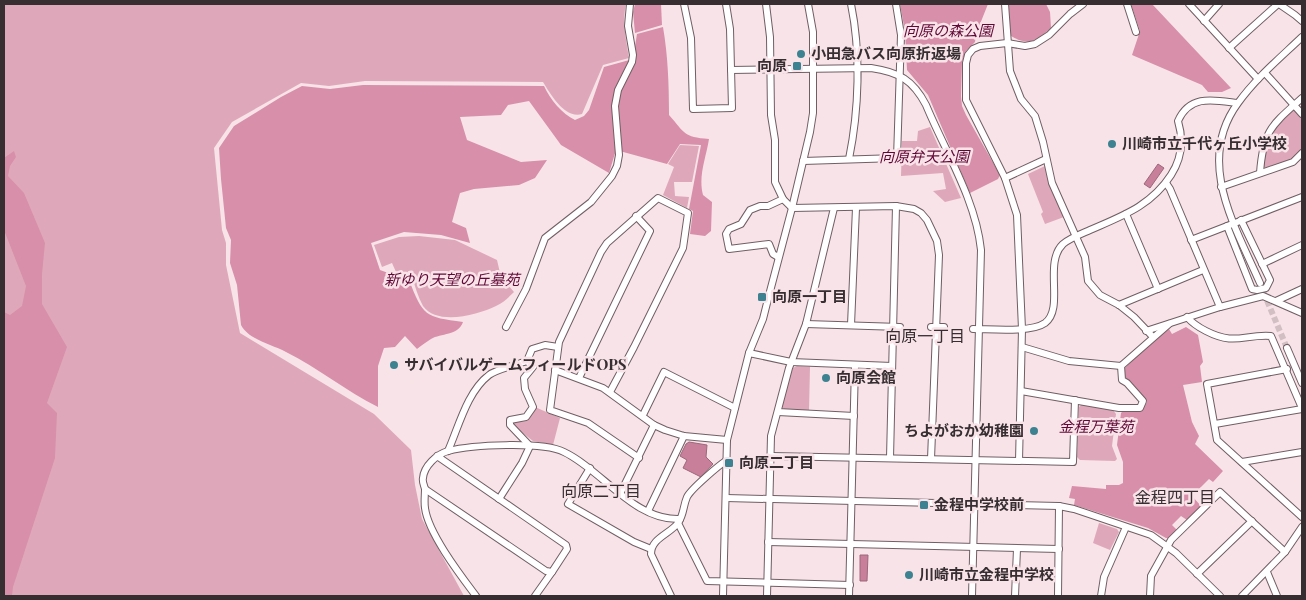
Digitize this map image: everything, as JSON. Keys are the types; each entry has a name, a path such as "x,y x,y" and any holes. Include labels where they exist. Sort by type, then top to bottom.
{"street":[{"path":"506,327 526,289 545,238 590,202 612,176 617,166 619,155 615,106 618,90 632,62 633,55 628,26 630,4"},
{"path":"684,4 691,38 692,109 732,108 730,29 726,4"},
{"path":"766,4 769,28 771,114 776,156 776,182 783,199 792,208 896,206 914,209 927,220 937,241 939,255 933,327 931,459"},
{"path":"723,596 727,440 748,353 763,319 792,208 813,112 813,32 808,4"},
{"path":"849,159 857,107 856,40 851,4"},
{"path":"803,161 897,158 901,35 896,4"},
{"path":"1005,4 1010,71 1021,99 1035,116 1052,183 1085,257 1088,280 1100,295 1119,305 1134,317 1153,337"},
{"path":"1019,461 1022,329 1017,215 1005,178 966,100 966,64 968,55 973,49 980,46 1007,43 1025,46 1035,44 1049,36 1070,14 1084,4"},
{"path":"1127,4 1136,32"},
{"path":"1189,4 1258,79"},
{"path":"1204,21 1219,4"},
{"path":"1229,48 1278,4 1302,21"},
{"path":"1261,289 1252,289 1230,225 1218,164 1221,142 1227,122 1238,103 1258,79 1302,38"},
{"path":"732,70 871,68 884,70 900,76 913,85 926,105 967,198 979,231 981,250 976,329 975,504 972,596"},
{"path":"1265,73 1302,114"},
{"path":"1260,173 1261,152 1269,131 1302,98"},
{"path":"976,329 1036,328 1045,323 1050,318 1054,296 1055,256 1064,243 1126,214 1153,198 1174,170 1182,149 1182,134 1178,121 1183,110 1196,103 1210,100 1238,103"},
{"path":"1221,187 1293,162 1302,153"},
{"path":"1005,178 1046,159"},
{"path":"1166,183 1220,307"},
{"path":"1191,240 1302,197"},
{"path":"610,392 683,248 688,213 658,198 607,243 558,347 550,410 588,423 639,458"},
{"path":"778,257 773,254 768,244 729,249 726,234 729,229 741,224 750,210 760,206 768,206 783,199"},
{"path":"890,458 892,366 896,327 896,206"},
{"path":"767,596 771,436 791,362 806,324 834,208"},
{"path":"851,325 856,208"},
{"path":"1126,214 1158,289"},
{"path":"579,378 650,231 636,216"},
{"path":"1146,331 1220,307 1266,288 1270,280 1242,220"},
{"path":"1230,225 1261,289 1276,300 1302,312"},
{"path":"1262,264 1302,245"},
{"path":"1119,305 1203,270"},
{"path":"1276,300 1302,289"},
{"path":"1187,317 1193,325 1217,337 1235,340 1271,336 1287,369 1302,408 1215,424"},
{"path":"806,324 896,327"},
{"path":"1022,347 1069,361 1121,366 1169,324"},
{"path":"933,327 944,327"},
{"path":"527,362 532,349 544,346 558,347"},
{"path":"1287,348 1302,383"},
{"path":"748,353 791,362 854,366 892,366"},
{"path":"527,362 533,367 524,378 525,388 532,407 526,417 510,420 510,426 530,446"},
{"path":"448,451 475,391 490,374 527,362"},
{"path":"849,596 854,457 854,366"},
{"path":"1021,391 1119,408 1140,408 1143,401 1122,380 1121,366"},
{"path":"1287,369 1207,384 1217,440 1302,517"},
{"path":"555,370 610,392 654,425 684,436 727,440"},
{"path":"643,415 664,372 734,408"},
{"path":"770,456 1073,462 1075,400"},
{"path":"778,412 854,416"},
{"path":"620,494 654,425"},
{"path":"648,511 684,436"},
{"path":"476,596 454,567 429,522 425,509 425,489 422,478 427,468 437,456 448,451 470,446 547,446 562,450 590,468 620,494 648,511 679,521"},
{"path":"499,499 522,463 530,446"},
{"path":"1242,462 1302,452"},
{"path":"437,456 566,545 567,549 538,595"},
{"path":"671,596 651,554 651,549 679,521 688,496 717,466 726,460"},
{"path":"590,468 568,504 634,542 651,549"},
{"path":"425,489 546,571 552,572"},
{"path":"1150,596 1151,576 1171,540 1220,492 1285,552"},
{"path":"726,498 1059,506 1074,509 1151,535 1168,546 1220,596"},
{"path":"1058,596 1059,506"},
{"path":"679,521 707,581 850,585"},
{"path":"1197,574 1252,521"},
{"path":"1101,596 1104,577 1126,526"},
{"path":"1242,596 1285,552 1302,527"},
{"path":"768,542 1058,549"},
{"path":"1016,596 1017,549"},
{"path":"1267,572 1277,596"}],"green space":[{"path":"4,4 626,4 624,24 629,58 603,65 582,114 576,115 564,110 543,82 365,81 329,86 301,83 232,122 214,148 222,230 226,243 226,265 240,333 374,414 411,450 415,485 422,519 464,596 4,596"},
{"path":"635,4 661,4 662,25 635,33 633,12"},
{"name":"向原の森公園","path":"900,4 988,4 976,34 975,42 966,51 962,62 961,96 962,106 966,115 1000,175 998,179 970,193 928,95 907,70 905,31"},
{"path":"1008,4 1046,4 1050,12 1051,28 1033,41 1023,41 1011,36"},
{"path":"1131,4 1152,4 1231,88 1222,92 1208,92 1202,85 1132,55 1140,31"},
{"path":"663,27 668,71 669,115 685,133 694,137 709,139 701,181 703,195 712,202 711,231 705,236 690,234 693,211 689,209 701,145 680,144 667,164 616,150 609,173 561,145 529,101 508,105 501,115 460,117 467,140 521,162 547,160 535,178 519,185 474,189 460,193 452,222 466,228 470,243 441,235 404,232 371,243 380,270 391,274 398,281 409,280 418,301 427,313 440,318 463,322 457,330 435,337 417,349 405,336 395,347 384,348 378,366 378,407 298,358 255,338 241,325 237,285 230,263 231,240 226,228 219,148 234,126 302,86 330,89 363,85 544,86 557,106 575,120 584,116 589,110 604,67 633,59 637,34"},
{"path":"1295,109 1302,117 1302,149 1291,160 1266,168 1263,166 1264,150 1275,127"},
{"name":"向原弁天公園","path":"930,127 961,198 945,202 933,191 946,189 943,173 901,176 902,141 917,141 918,131"},
{"path":"680,145 699,146 692,182 674,182 675,196 689,197 687,208 663,195 674,167 668,164"},
{"path":"14,151 16,157 10,166 8,176 24,193 45,243 42,304 67,347 47,403 57,413 55,458 13,587 12,596 4,596 4,312 10,315 22,306 26,286 4,230 4,158"},
{"path":"1045,166 1051,188 1064,217 1045,224 1041,214 1043,212 1028,174"},
{"name":"新ゆり天望の丘墓苑","path":"419,236 455,240 497,260 501,277 514,292 499,305 479,313 448,317 438,316 429,312 421,303 412,277 400,281 392,263 382,267 374,245 399,237"},
{"path":"1186,327 1198,335 1203,362 1200,366 1202,382 1183,385 1192,422 1199,436 1195,444 1223,471 1213,482 1209,479 1192,496 1201,506 1187,520 1181,516 1172,525 1177,530 1169,538 1166,538 1148,528 1074,505 1075,499 1069,498 1072,486 1106,489 1106,485 1119,485 1123,483 1123,462 1117,445 1121,413 1123,411 1142,411 1147,402 1125,377 1125,368 1147,346 1169,329 1172,334"},
{"path":"797,366 810,367 809,411 785,410 782,407 791,369"},
{"name":"金程万葉苑","path":"1082,404 1113,410 1116,414 1112,446 1117,459 1115,461 1080,460 1077,457 1079,407"},
{"path":"535,407 560,418 553,445 533,441 514,426 514,422 527,421"},
{"path":"1099,523 1117,529 1119,532 1110,550 1093,543"}],"shaded area":[{"path":"1158,164 1164,168 1150,188 1144,184"},
{"path":"689,442 707,445 706,457 713,464 701,477 683,468 687,460 680,456"},
{"path":"860,555 868,555 867,581 860,581"}],"tunnel":[{"path":"1260,284 1287,348"}],"place":[{"name":"小田急バス向原折返場","path":"801,54"},
{"name":"向原","path":"797,66"},
{"name":"川崎市立千代ヶ丘小学校","path":"1112,144"},
{"name":"向原一丁目","path":"762,297"},
{"name":"サバイバルゲームフィールドOPS","path":"394,365"},
{"name":"向原会館","path":"826,378"},
{"name":"ちよがおか幼稚園","path":"1034,431"},
{"name":"向原二丁目","path":"729,463"},
{"name":"金程中学校前","path":"924,505"},
{"name":"川崎市立金程中学校","path":"909,575"}],"district":[{"name":"向原一丁目","path":"925,336"},
{"name":"向原二丁目","path":"601,491"},
{"name":"金程四丁目","path":"1175,497"}]}
